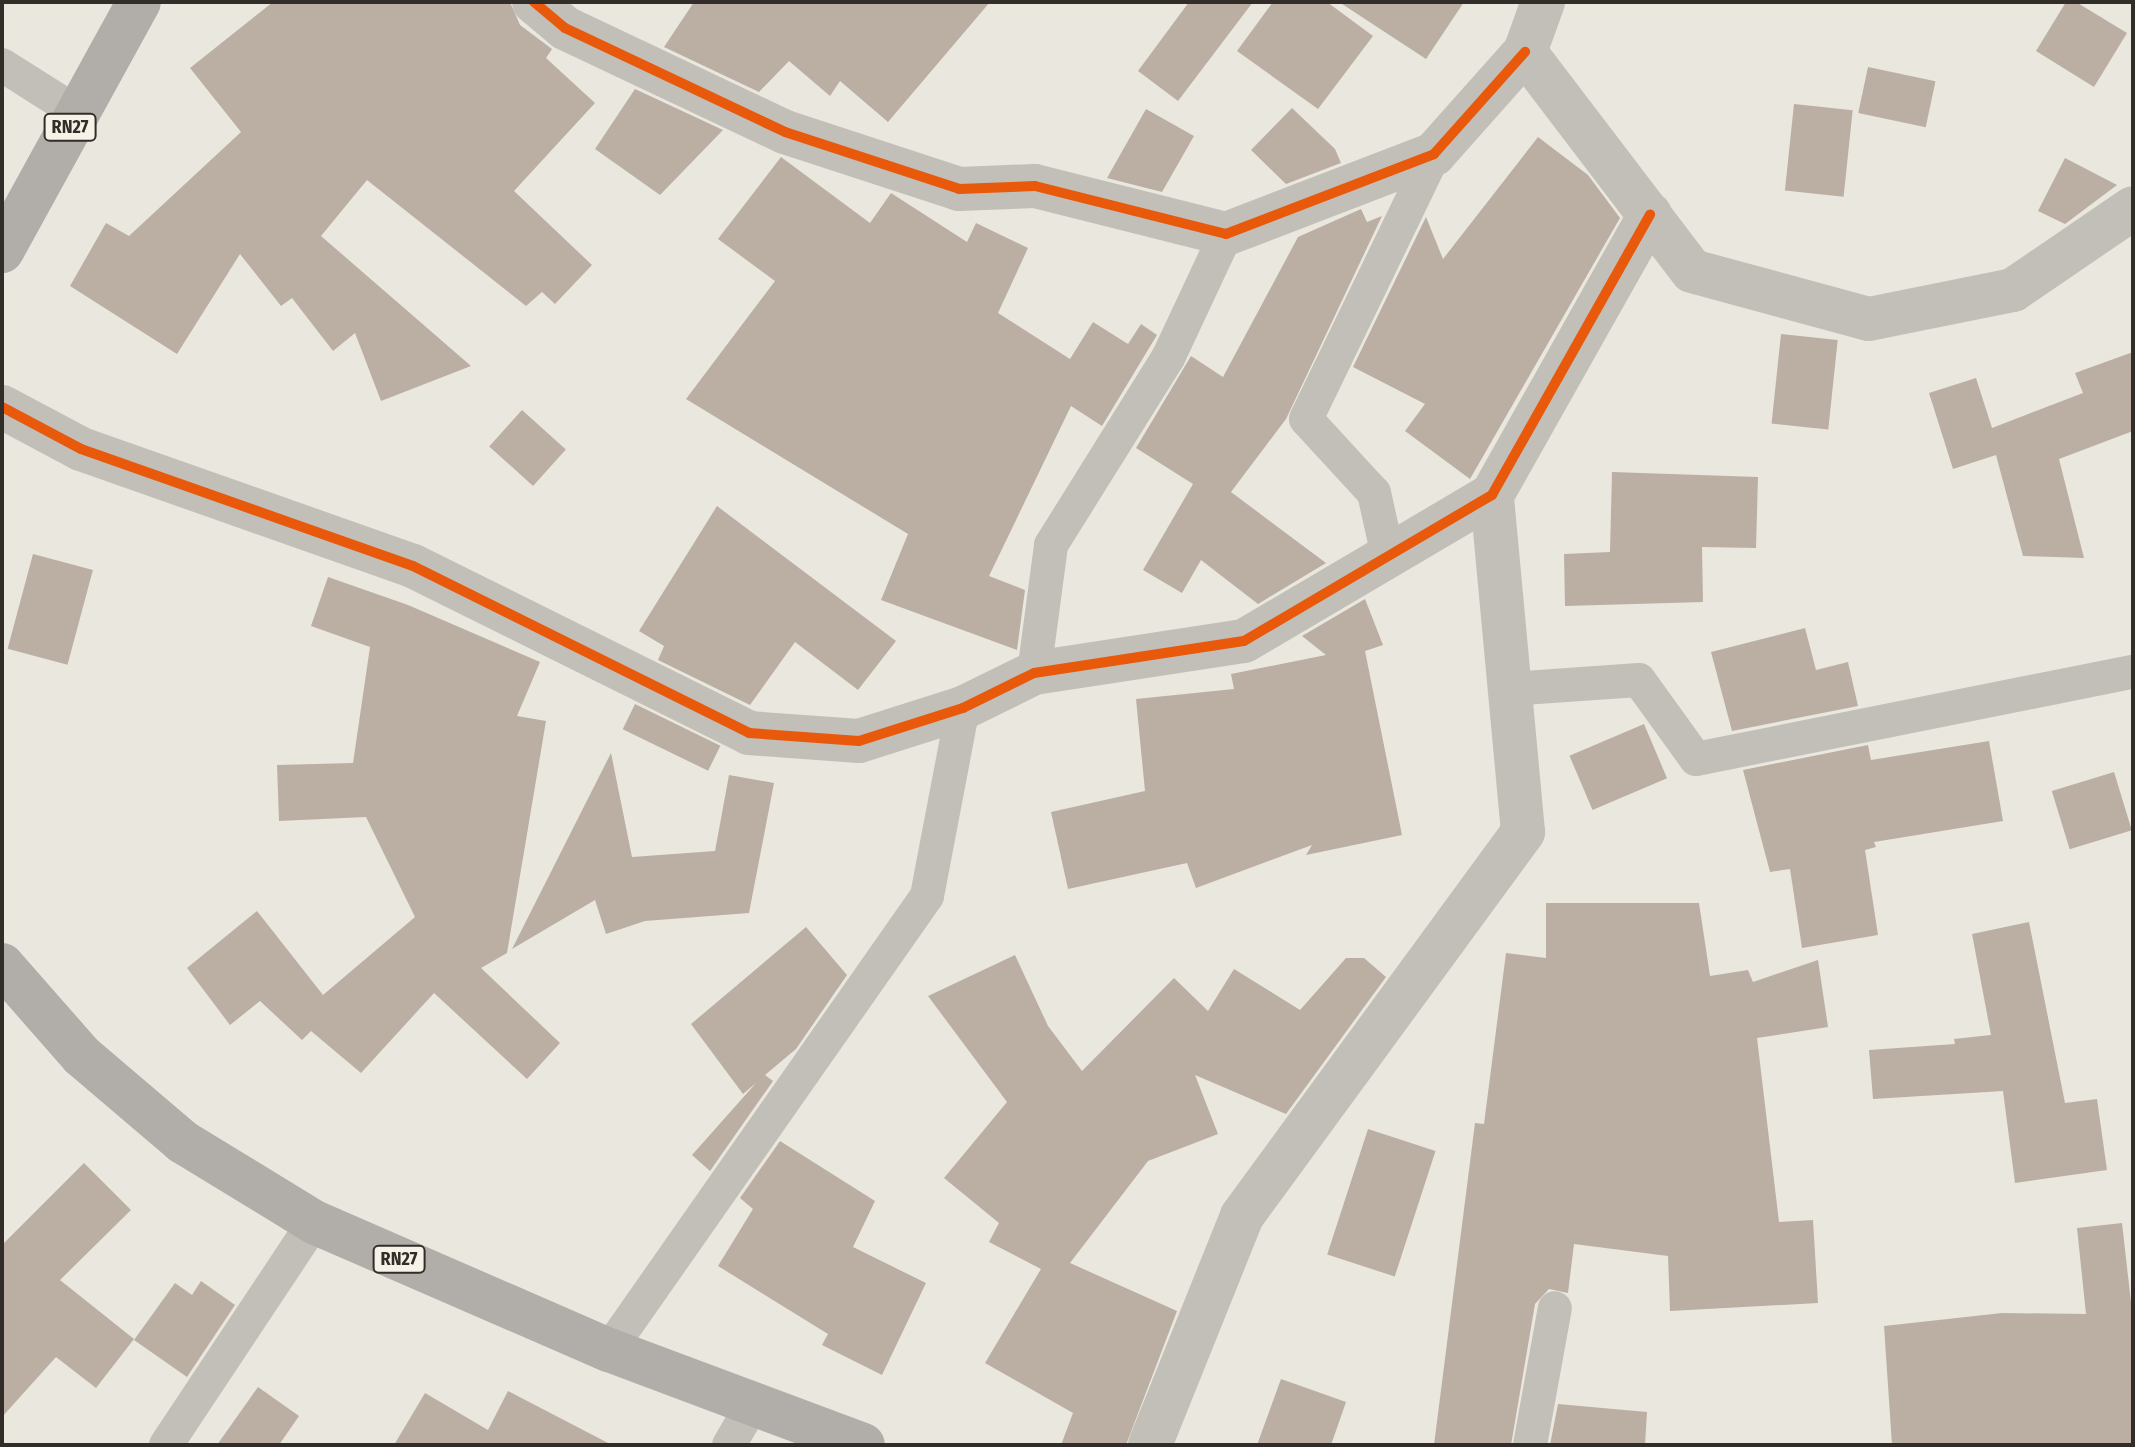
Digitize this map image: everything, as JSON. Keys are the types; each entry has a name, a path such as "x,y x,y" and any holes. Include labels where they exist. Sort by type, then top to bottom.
{"main road":[{"name":"RN27","path":"2,251 139,2"},
{"name":"RN27","path":"2,965 82,1056 183,1142 314,1222 609,1350 863,1445"}],"street":[{"path":"534,2 565,28 785,132 959,189 1035,186 1226,234 1434,154 1525,52 1543,2"},
{"path":"1525,52 1692,271 1869,319 2013,290 2133,208"},
{"path":"2,407 81,449 413,566 749,733 859,741 963,708 1034,673 1244,641 1492,495 1650,215"},
{"path":"1150,1445 1242,1216 1523,832 1492,495"}],"lane":[{"path":"2,65 78,113"},
{"path":"1388,556 1374,493 1306,419 1434,154"},
{"path":"1034,673 1051,545 1168,358 1226,234"},
{"path":"1509,689 1639,680 1696,759 2133,672"},
{"path":"609,1350 927,896 963,708"},
{"path":"166,1445 314,1222"},
{"path":"1530,1445 1555,1308"},
{"path":"729,1445 754,1402"}],"building":[{"path":"273,2 510,2 520,25 552,49 546,58 595,103 514,191 592,265 555,304 542,292 526,306 367,180 321,236 471,366 381,401 355,333 333,351 292,298 281,306 240,254 177,354 70,286 106,223 129,236 241,132 190,68"},
{"path":"694,2 990,2 888,122 840,81 830,96 789,61 759,92 664,47"},
{"path":"1189,2 1253,2 1178,101 1138,71"},
{"path":"1273,2 1327,2 1373,36 1318,109 1237,51"},
{"path":"1339,2 1464,2 1426,59"},
{"path":"2066,2 2076,2 2127,33 2094,87 2036,51"},
{"path":"1868,67 1935,81 1926,127 1858,113"},
{"path":"635,89 723,130 660,195 595,149"},
{"path":"1794,104 1853,110 1844,197 1785,191"},
{"path":"1292,108 1335,149 1341,163 1286,184 1251,150"},
{"path":"1146,109 1194,136 1162,192 1107,178"},
{"path":"1538,137 1588,175 1620,218 1470,479 1405,431 1425,404 1353,367 1426,217 1443,259"},
{"path":"781,157 870,223 891,193 967,242 976,223 1028,248 998,313 1070,359 1093,322 1128,344 1141,324 1157,335 1102,426 1071,406 989,576 1025,590 1017,650 881,600 908,534 686,399 775,281 718,239"},
{"path":"2065,158 2117,185 2065,224 2038,211"},
{"path":"1361,209 1367,222 1382,216 1286,419 1231,492 1326,563 1258,604 1201,560 1182,593 1143,570 1193,484 1136,448 1191,356 1223,377 1298,237"},
{"path":"1781,334 1838,340 1828,429 1772,424"},
{"path":"2133,352 2133,431 2059,459 2084,558 2023,556 1996,455 1953,469 1929,393 1976,378 1992,428 2083,393 2075,373"},
{"path":"522,410 566,449 533,486 489,446"},
{"path":"1612,472 1758,477 1756,548 1702,547 1703,602 1565,606 1564,554 1610,552"},
{"path":"717,506 896,641 858,690 795,642 750,705 658,660 664,646 639,631"},
{"path":"33,554 93,570 68,665 8,649"},
{"path":"328,577 408,605 540,662 517,716 546,721 507,953 481,968 560,1043 527,1079 434,993 361,1073 311,1031 302,1040 260,1001 230,1025 187,968 257,911 323,995 415,917 366,817 279,821 277,765 353,763 370,647 311,626"},
{"path":"1365,599 1383,645 1365,651 1402,835 1306,855 1312,845 1196,888 1187,863 1068,889 1051,812 1145,791 1136,699 1234,689 1231,674 1326,655 1302,636"},
{"path":"1805,628 1816,670 1848,662 1858,706 1732,731 1711,652"},
{"path":"635,704 720,746 708,771 623,729"},
{"path":"1644,724 1667,778 1592,810 1569,756"},
{"path":"1989,741 2003,821 1874,842 1876,847 1865,850 1878,935 1802,948 1790,869 1770,872 1743,770 1868,745 1871,760"},
{"path":"611,753 632,857 715,851 729,775 774,783 749,913 645,921 606,934 595,900 512,949"},
{"path":"2114,772 2132,830 2070,849 2052,791"},
{"path":"1546,903 1699,903 1710,976 1748,970 1753,982 1818,960 1828,1027 1757,1038 1779,1222 1813,1220 1818,1303 1670,1311 1668,1256 1574,1244 1568,1293 1549,1289 1535,1304 1511,1445 1434,1445 1475,1123 1484,1124 1506,953 1546,958"},
{"path":"2029,922 2065,1103 2097,1099 2107,1170 2015,1183 2003,1091 1873,1099 1869,1050 1955,1044 1954,1039 1991,1035 1972,934"},
{"path":"806,927 847,975 796,1049 765,1075 773,1081 710,1171 692,1155 756,1083 743,1094 691,1024"},
{"path":"1015,955 1048,1026 1082,1071 1174,978 1208,1011 1234,969 1300,1010 1346,958 1364,958 1386,977 1286,1114 1195,1075 1218,1134 1148,1161 1070,1263 1177,1311 1126,1445 1061,1445 1073,1413 985,1363 1041,1269 989,1242 999,1223 944,1178 1007,1102 928,996"},
{"path":"1368,1129 1436,1151 1395,1276 1327,1255"},
{"path":"780,1141 875,1201 853,1247 926,1283 882,1375 822,1345 828,1334 718,1266 753,1209 740,1198"},
{"path":"84,1163 131,1210 60,1280 134,1339 96,1388 56,1357 2,1417 2,1245"},
{"path":"2122,1223 2133,1320 2133,1445 1892,1445 1884,1326 2002,1313 2086,1314 2077,1228"},
{"path":"201,1281 235,1305 187,1377 134,1340 175,1283 192,1295"},
{"path":"1281,1379 1346,1402 1331,1445 1257,1445"},
{"path":"258,1387 299,1416 279,1445 217,1445"},
{"path":"508,1391 612,1445 394,1445 425,1393 488,1430"},
{"path":"1558,1404 1647,1412 1645,1445 1550,1445"}],"cycle path":[{"path":"534,2 565,28 785,132 959,189 1035,186 1226,234 1434,154 1525,52"},
{"path":"2,407 81,449 413,566 749,733 859,741 963,708 1034,673 1244,641 1492,495 1650,215"}]}
